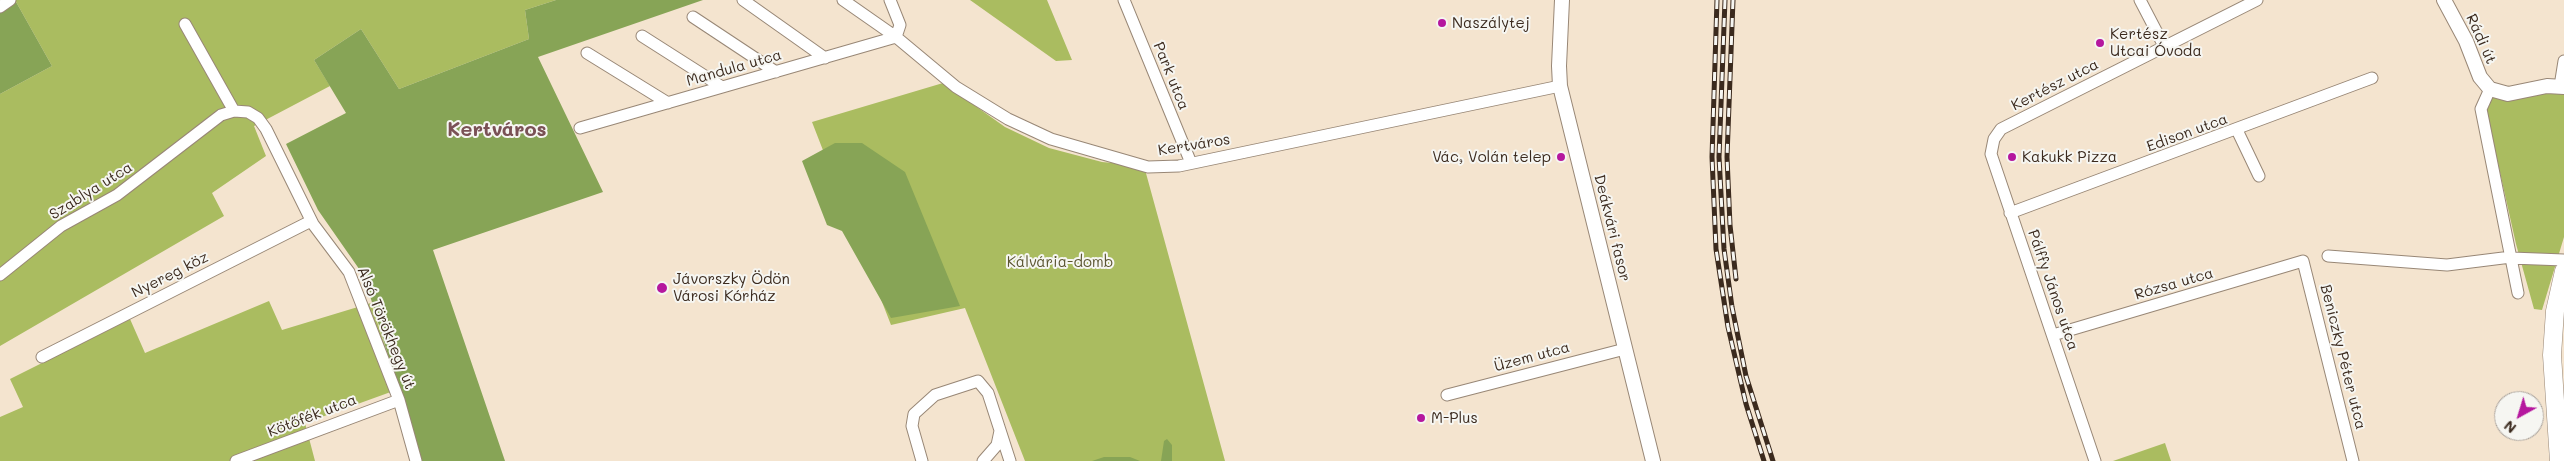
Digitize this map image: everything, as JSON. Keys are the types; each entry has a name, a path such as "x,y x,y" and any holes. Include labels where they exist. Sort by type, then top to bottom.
{"main road":[{"path":"2559,461 2552,355 2555,311 2564,271"}],"street":[{"path":"0,7 10,0"},
{"path":"743,0 825,58"},
{"name":"Kertváros","path":"843,0 896,37 971,98 1008,120 1051,139 1148,167 1191,163 1560,86"},
{"path":"890,0 900,25 896,37"},
{"name":"Park utca","path":"1124,0 1191,163"},
{"name":"Deákvári fasor","path":"1562,0 1559,54 1560,86 1653,461"},
{"path":"2140,0 2164,46"},
{"name":"Kertész utca","path":"2001,129 2257,0"},
{"name":"Rádi út","path":"2444,0 2466,41 2480,77 2490,89"},
{"path":"693,17 776,72"},
{"path":"185,24 234,110"},
{"path":"642,36 722,87"},
{"name":"Mandula utca","path":"580,128 896,37"},
{"path":"587,53 668,103"},
{"path":"2518,293 2481,110 2490,89 2508,94 2562,86 2564,61"},
{"name":"Edison utca","path":"2010,213 2237,130 2372,78"},
{"name":"Szablya utca","path":"0,275 61,226 117,195 221,116 234,110"},
{"name":"Alsó Törökhegy út","path":"234,110 248,112 258,118 266,129 311,221 349,272 399,400 416,461"},
{"name":"Pálffy János utca","path":"2001,129 1994,140 1991,154 2095,461"},
{"path":"2237,130 2259,176"},
{"name":"Nyereg köz","path":"42,357 311,221"},
{"path":"2328,256 2447,264 2511,258 2564,260"},
{"name":"Rózsa utca","path":"2053,335 2303,261"},
{"name":"Beniczky Péter utca","path":"2303,261 2353,461"},
{"name":"Üzem utca","path":"1447,395 1625,350"},
{"path":"922,461 912,426 914,414 935,395 978,381 988,394 1010,461"},
{"name":"Kötőfék utca","path":"236,461 399,400"},
{"path":"983,461 997,445 1000,431"}],"green space":[{"path":"0,0 15,0 52,66 0,94"},
{"path":"15,0 556,0 525,10 529,39 399,89 361,29 314,60 330,86 254,126 266,156 212,193 224,216 0,346 0,94 52,66"},
{"path":"556,0 703,0 538,57 603,192 433,250 505,461 420,461 364,276 318,210 286,144 346,113 314,60 361,29 399,89 529,39 525,10"},
{"path":"970,0 1047,0 1072,60 1056,61"},
{"name":"Kálvária-domb","path":"943,83 1005,127 1049,148 1102,162 1144,166 1225,461 1025,461 965,308 891,325 812,122"},
{"path":"2564,91 2564,237 2542,310 2534,309 2516,244 2486,110 2489,97 2503,98"},
{"path":"835,143 862,143 905,172 960,306 891,318 842,231 827,225 802,161"},
{"path":"269,301 282,330 371,303 399,389 305,423 315,461 0,461 0,417 23,407 10,379 130,319 145,353"},
{"path":"1167,439 1172,445 1172,461 1161,461 1164,441"},
{"path":"2165,443 2171,461 2113,461"},
{"path":"1104,457 1130,457 1140,461 1092,461"}],"railway":[{"path":"1717,0 1712,157 1716,249 1728,327 1746,404 1764,461"},
{"path":"1725,0 1719,157 1724,249 1732,307 1746,376 1773,461"},
{"path":"1733,0 1727,157 1730,225 1736,279"}],"place":[{"name":"Naszálytej","path":"1442,23"},
{"name":"Kertész Utcai Óvoda","path":"2100,43"},
{"name":"Vác, Volán telep","path":"1561,157"},
{"name":"Kakukk Pizza","path":"2012,157"},
{"name":"Jávorszky Ödön Városi Kórház","path":"662,288"},
{"name":"M-Plus","path":"1421,418"}],"district":[{"name":"Kertváros","path":"497,130"}]}
